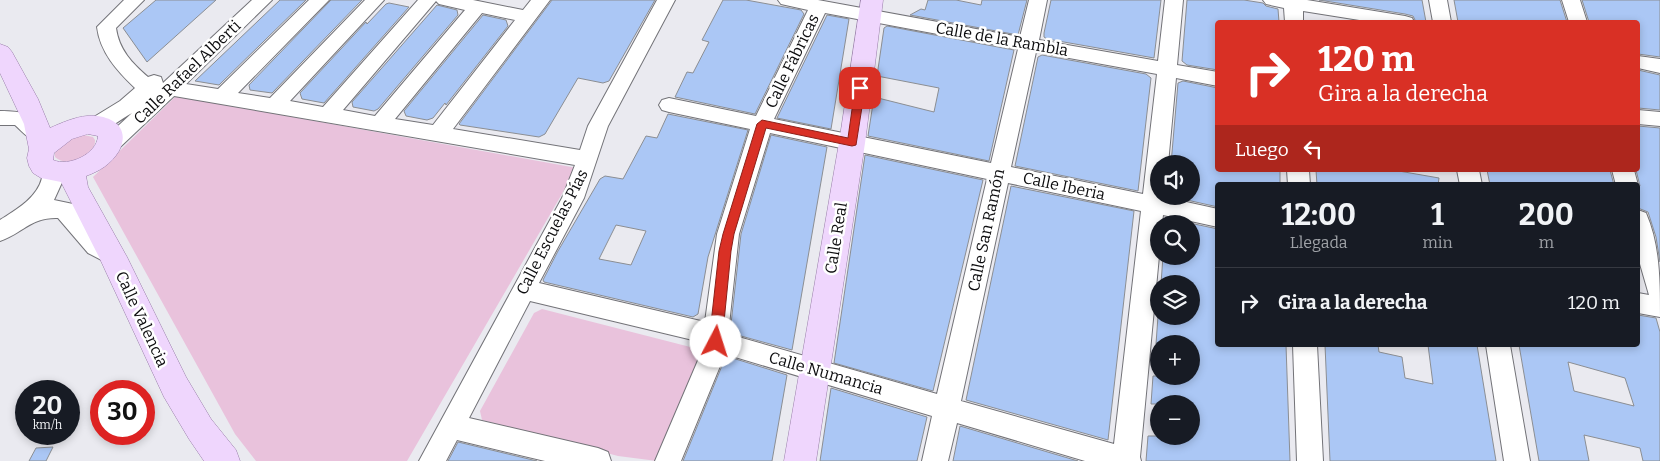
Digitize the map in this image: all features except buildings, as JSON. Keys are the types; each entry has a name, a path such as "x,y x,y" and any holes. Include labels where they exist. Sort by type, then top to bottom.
{"main road":[{"name":"Calle Real","path":"800,461 852,143 871,7"},
{"name":"Calle Valencia","path":"0,52 12,85 48,149 75,187 113,257 175,387 200,429 224,461"},
{"path":"93,132 98,159 85,167 48,149 58,135 93,132"}],"street":[{"path":"135,0 106,26 106,38 125,68 148,88"},
{"name":"Calle Rafael Alberti","path":"93,132 148,88 243,0"},
{"name":"Calle Rafael Alberti","path":"93,132 169,88 263,0"},
{"path":"222,97 320,0"},
{"path":"274,106 375,0"},
{"path":"328,114 428,0"},
{"path":"445,0 528,17"},
{"path":"438,133 541,0"},
{"name":"Calle Escuelas Pías","path":"432,461 573,198 598,126 666,0"},
{"name":"Calle de la Rambla","path":"787,0 819,6 871,7 1028,44 1215,77"},
{"name":"Calle San Ramón","path":"935,461 1038,0"},
{"path":"1157,155 1174,0"},
{"path":"1272,0 1394,20"},
{"path":"1438,0 1442,20"},
{"path":"1571,0 1577,20"},
{"path":"1293,2 1294,20"},
{"path":"380,123 477,6"},
{"name":"Calle Fábricas","path":"668,461 714,352 728,234 762,124 772,99 819,6"},
{"path":"1640,62 1660,66"},
{"path":"0,232 20,218 48,192 54,178 48,149 20,118 0,116 12,85"},
{"path":"169,88 588,158"},
{"name":"Calle Iberia","path":"669,105 1150,204"},
{"path":"1640,118 1660,119"},
{"path":"1127,461 1152,205"},
{"name":"Calle Iberia","path":"1157,205 1215,217"},
{"path":"20,218 54,208 64,210 88,241 99,250 113,257"},
{"path":"1640,226 1660,294"},
{"name":"Calle Numancia","path":"523,289 704,332 716,342 947,407 1127,461"},
{"path":"1640,303 1660,307"},
{"path":"1305,347 1310,461"},
{"path":"1498,347 1517,461"},
{"path":"450,426 598,461"}],"shaded area":[{"path":"176,96 577,168 407,461 256,461 235,434 93,177"},
{"path":"84,135 93,137 95,140 94,146 86,156 66,162 55,157 55,152 61,144 69,139"},
{"path":"542,309 702,350 657,461 618,456 482,420 480,411 534,313"}],"route":[{"path":"716,342 728,234 762,124 852,143 860,88"}]}
